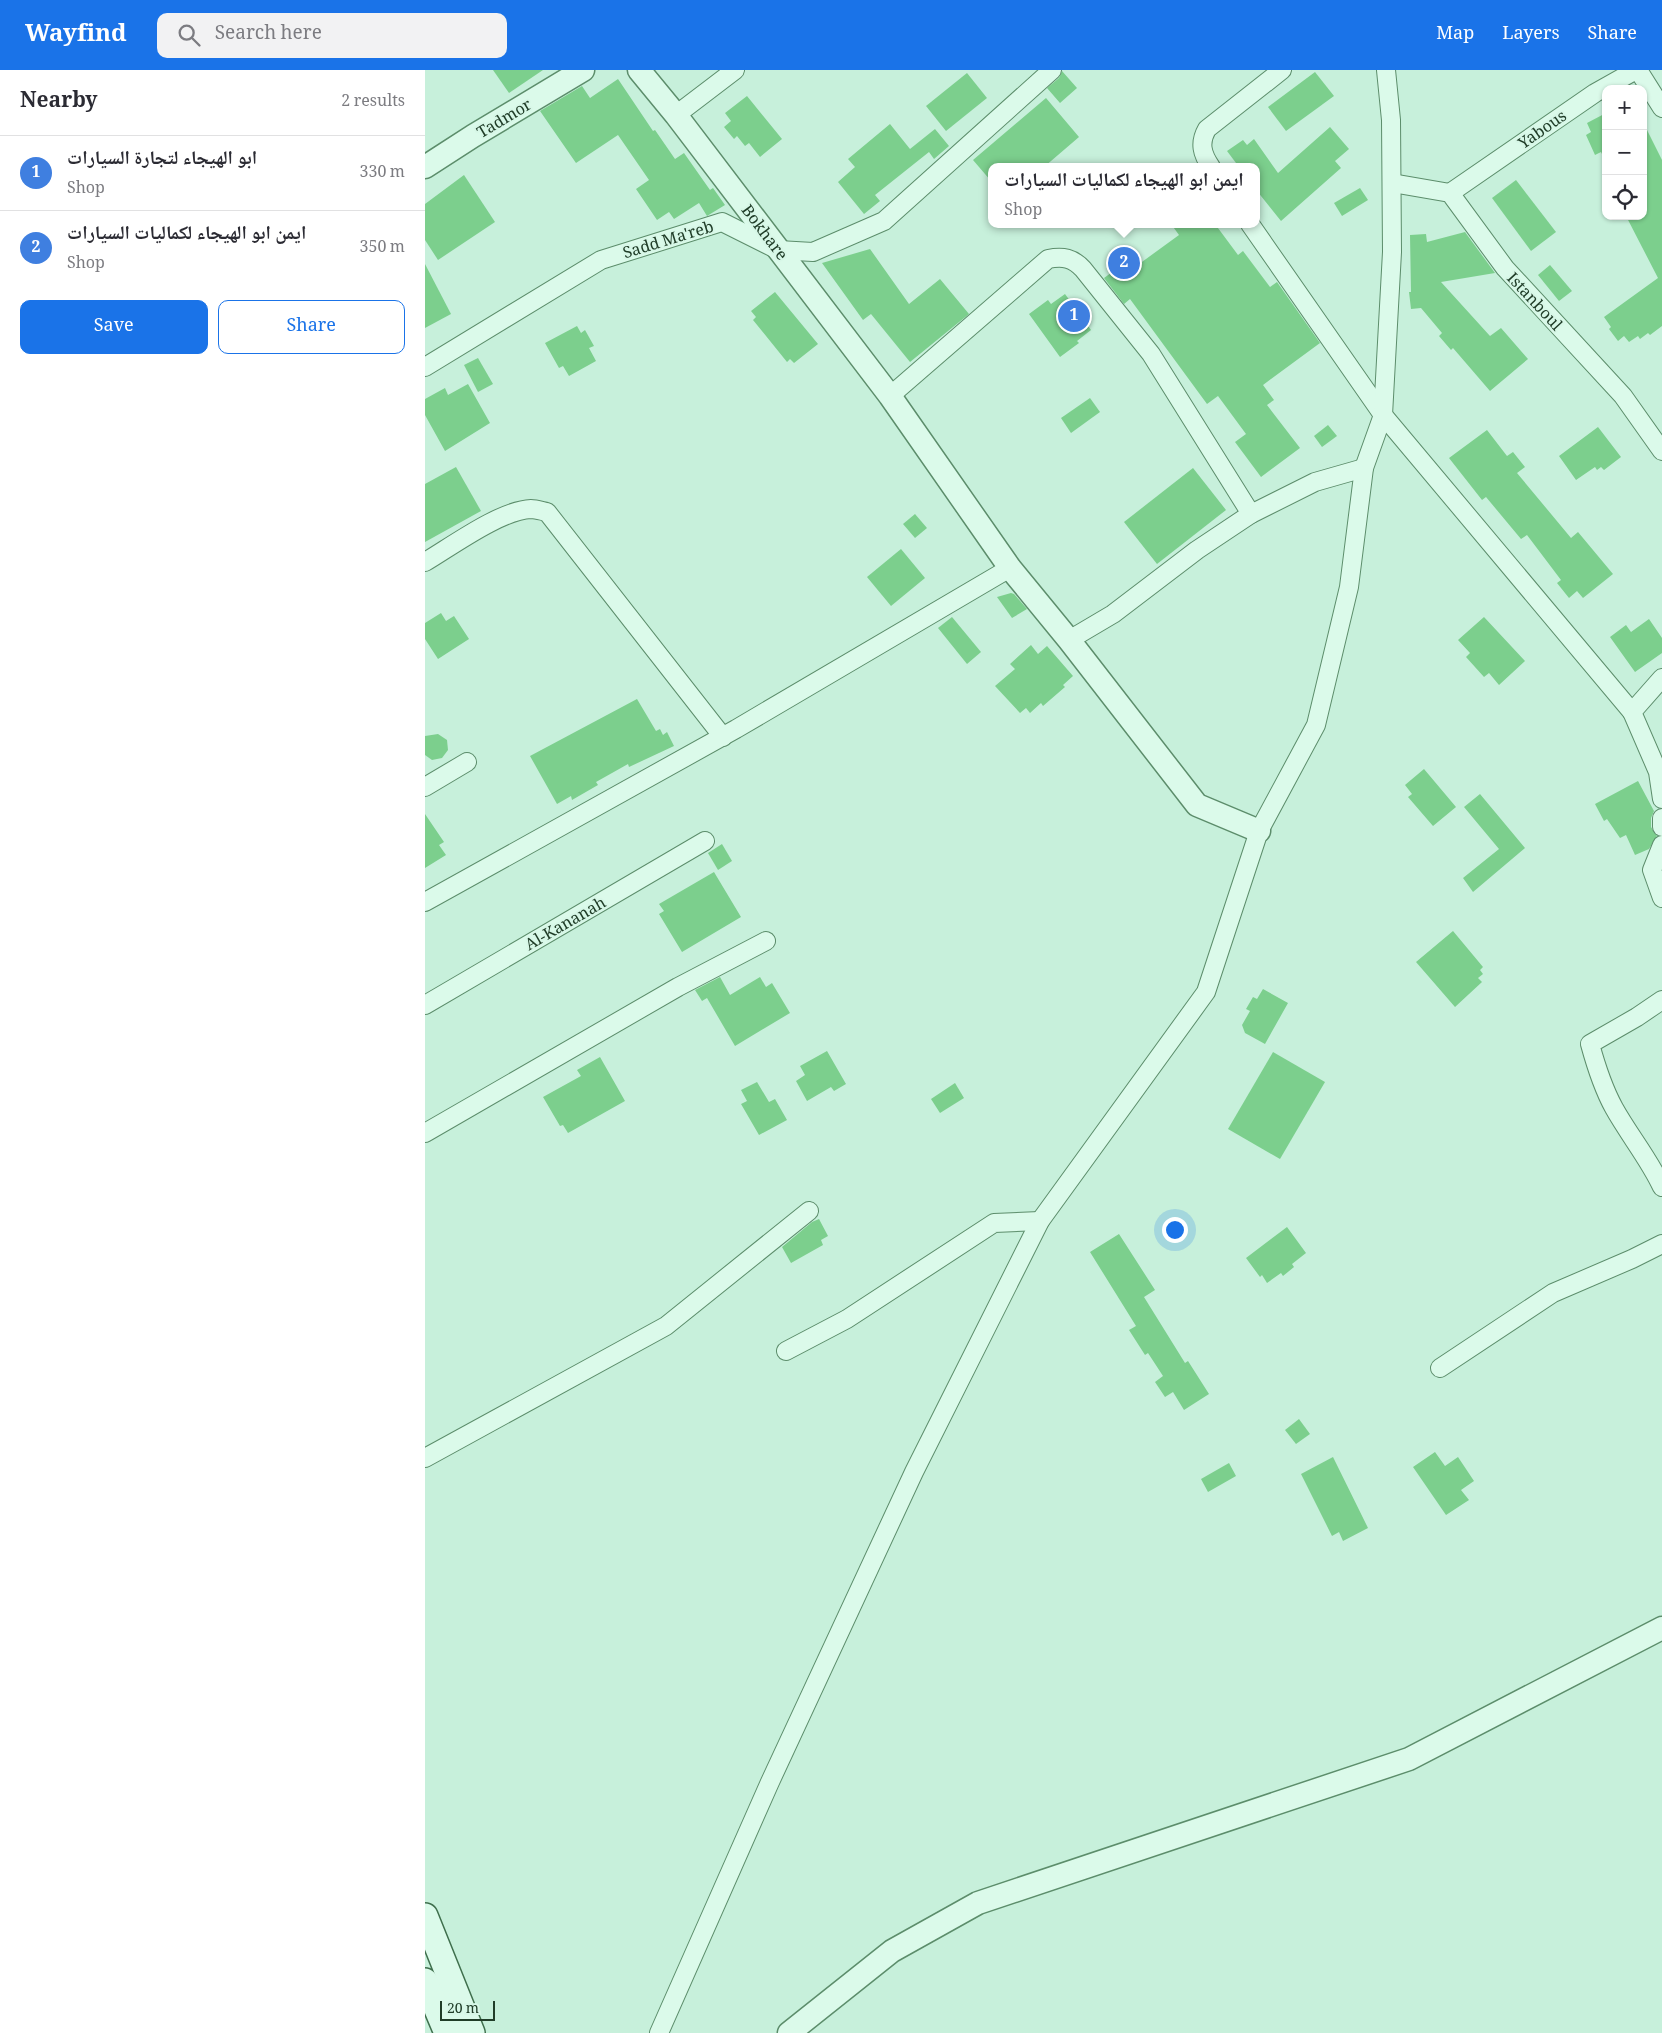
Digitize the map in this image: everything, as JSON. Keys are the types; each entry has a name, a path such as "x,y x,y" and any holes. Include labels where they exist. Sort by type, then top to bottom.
{"main road":[{"path":"425,1916 472,2033"},
{"path":"425,1981 447,2033"}],"street":[{"name":"Tadmor","path":"425,167 583,70"},
{"name":"Bokhare","path":"639,70 676,115 890,396 1010,568 1069,640 1197,805 1259,831"},
{"path":"676,115 735,70"},
{"name":"Sadd Ma'reb","path":"425,367 601,260 722,222 778,250 813,252 884,220 1052,70"},
{"path":"1208,163 1204,156 1202,147 1207,129 1281,70"},
{"path":"659,2033 770,1782 914,1472 1040,1221 1206,992 1259,831 1316,725 1349,587 1364,468 1383,414 1392,252 1391,120 1386,70"},
{"path":"1637,70 1662,108"},
{"name":"Yabous","path":"1450,193 1595,93 1637,70"},
{"path":"1391,183 1450,193"},
{"name":"Istanboul","path":"1450,193 1505,268 1623,396 1662,451"},
{"path":"1253,228 1383,414 1632,712 1658,772 1662,799"},
{"path":"890,396 1048,259 1067,258 1077,262 1151,354 1251,514"},
{"path":"1069,640 1113,614 1197,550 1251,514 1315,482 1364,468"},
{"path":"425,562 499,518 533,509 547,512 723,737"},
{"path":"425,902 723,737 1010,568"},
{"path":"1632,712 1662,678"},
{"path":"425,787 467,762"},
{"path":"1662,818 1662,827"},
{"name":"Al-Kananah","path":"425,1005 705,841"},
{"path":"1662,845 1652,870 1662,898"},
{"path":"425,1133 678,987 766,941"},
{"path":"1662,1000 1590,1044 1600,1079 1614,1108 1653,1167 1662,1187"},
{"path":"425,1458 666,1326 809,1211"},
{"path":"786,1351 847,1319 994,1223 1040,1221"},
{"path":"1440,1368 1553,1293 1662,1244"},
{"path":"789,2033 892,1951 978,1903 1409,1758 1662,1628"}],"building":[{"path":"493,70 543,70 509,93"},
{"path":"1062,71 1077,88 1060,103 1047,88 1059,78"},
{"path":"1315,72 1334,96 1286,131 1268,107"},
{"path":"967,73 987,98 946,131 926,106"},
{"path":"618,79 653,131 655,130 675,159 684,153 710,190 713,188 725,205 707,216 699,203 674,219 669,212 657,220 636,189 649,180 618,135 576,163 540,111 582,86 590,98"},
{"path":"747,96 782,139 760,157 749,143 745,146 737,136 734,139 724,127 731,121 725,113"},
{"path":"1046,98 1079,137 1049,163 988,163 988,178 973,160"},
{"path":"1602,115 1602,154 1601,152 1595,155 1586,135 1591,132 1587,123"},
{"path":"890,124 910,149 935,129 949,146 934,159 929,152 875,195 880,201 864,214 838,182 855,167 848,159"},
{"path":"1330,127 1349,149 1335,161 1341,168 1281,221 1260,195 1260,163 1236,163 1227,151 1243,140 1247,145 1254,139 1278,173"},
{"path":"1647,130 1662,160 1662,326 1650,335 1648,333 1640,339 1638,336 1629,342 1624,336 1618,341 1609,329 1611,327 1604,317 1658,278 1628,220 1647,220"},
{"path":"464,175 495,222 438,260 425,240 425,204"},
{"path":"1516,180 1556,232 1531,251 1492,198"},
{"path":"1360,188 1368,200 1342,216 1334,203"},
{"path":"1174,228 1218,228 1238,255 1243,251 1270,287 1277,282 1320,343 1263,385 1274,400 1267,405 1300,448 1261,477 1235,442 1246,434 1218,396 1207,404 1130,299 1124,304 1104,278 1130,259 1135,267 1179,235"},
{"path":"1465,232 1495,273 1441,282 1490,336 1501,328 1528,359 1490,391 1453,348 1451,350 1439,336 1442,333 1421,308 1411,309 1409,292 1411,292 1410,235 1426,234 1427,242"},
{"path":"870,249 909,304 940,279 969,314 910,362 871,314 863,320 822,263"},
{"path":"425,264 451,314 425,328"},
{"path":"1550,265 1572,291 1559,301 1538,275"},
{"path":"775,292 818,344 794,363 790,359 787,362 753,320 756,317 751,311"},
{"path":"1065,294 1091,330 1077,341 1079,343 1060,357 1029,314 1048,300 1051,304"},
{"path":"577,326 581,333 585,330 594,346 589,348 596,361 569,376 563,366 559,368 545,343"},
{"path":"478,358 493,384 478,392 464,365"},
{"path":"468,384 490,423 445,451 425,415 425,399 445,388 448,395"},
{"path":"1090,398 1100,412 1071,433 1061,418"},
{"path":"1328,425 1337,436 1322,447 1314,436"},
{"path":"1598,427 1621,457 1604,470 1601,467 1597,470 1595,467 1576,480 1559,456"},
{"path":"1487,430 1507,456 1513,452 1525,467 1517,473 1571,538 1578,532 1613,574 1583,598 1577,591 1569,598 1557,583 1561,580 1527,535 1521,539 1486,497 1482,500 1449,458"},
{"path":"456,467 481,511 425,542 425,484"},
{"path":"1193,468 1226,510 1157,564 1124,522"},
{"path":"915,514 927,528 915,538 903,524"},
{"path":"901,549 925,578 891,606 867,577"},
{"path":"1011,593 1027,609 1012,618 997,597"},
{"path":"441,613 446,621 454,616 469,639 438,659 425,639 425,623"},
{"path":"952,617 981,652 967,664 938,628"},
{"path":"1484,617 1525,661 1499,685 1489,673 1484,677 1466,657 1470,653 1458,640"},
{"path":"1649,619 1662,638 1662,653 1635,672 1610,637 1626,625 1631,632"},
{"path":"1031,645 1038,654 1047,646 1073,676 1063,685 1065,687 1043,706 1041,703 1030,713 1026,708 1020,713 995,686 1015,669 1010,664"},
{"path":"637,699 656,731 660,729 663,735 667,732 674,746 629,767 628,764 596,782 598,785 572,800 571,796 557,804 530,756"},
{"path":"438,734 447,740 448,750 442,758 432,760 425,755 425,736"},
{"path":"1424,769 1456,807 1433,826 1408,797 1412,794 1405,785"},
{"path":"1638,781 1654,811 1651,818 1651,827 1657,836 1649,849 1635,855 1626,835 1620,838 1607,819 1604,821 1595,804"},
{"path":"1480,794 1525,848 1473,892 1463,878 1499,849 1464,807"},
{"path":"425,814 444,842 439,845 446,855 425,868"},
{"path":"722,844 732,861 718,870 708,853"},
{"path":"714,872 741,917 682,952 659,914 664,911 659,904"},
{"path":"1453,931 1483,967 1480,970 1483,974 1478,978 1482,982 1455,1007 1416,962"},
{"path":"720,977 730,995 760,977 766,987 772,983 790,1013 735,1046 707,998 702,1001 695,990"},
{"path":"1263,989 1288,1003 1265,1044 1245,1033 1242,1025 1250,1011 1246,1009 1253,997 1257,999"},
{"path":"827,1051 846,1084 834,1091 831,1087 807,1101 796,1081 805,1075 800,1066"},
{"path":"1273,1052 1325,1082 1280,1159 1228,1129"},
{"path":"600,1057 625,1101 568,1133 563,1125 560,1126 543,1097 581,1076 577,1070"},
{"path":"757,1082 769,1102 775,1099 787,1120 759,1135 741,1104 747,1101 741,1090"},
{"path":"955,1083 964,1098 940,1113 931,1099"},
{"path":"819,1219 828,1236 821,1240 823,1245 791,1263 782,1247 812,1222"},
{"path":"1287,1227 1306,1253 1292,1264 1294,1267 1283,1276 1281,1273 1267,1283 1262,1275 1260,1277 1246,1258"},
{"path":"1119,1234 1155,1290 1144,1297 1185,1363 1188,1361 1209,1394 1184,1410 1173,1392 1165,1397 1155,1382 1163,1376 1148,1353 1145,1355 1129,1330 1136,1326 1090,1252"},
{"path":"1299,1419 1310,1434 1296,1444 1285,1430"},
{"path":"1435,1452 1445,1466 1458,1457 1474,1481 1461,1490 1469,1500 1446,1515 1413,1467"},
{"path":"1333,1457 1368,1528 1343,1541 1339,1532 1332,1536 1301,1474"},
{"path":"1229,1463 1236,1476 1208,1492 1201,1479"}],"place":[{"name":"ايمن ابو الهيجاء لكماليات السيارات","path":"1124,263"},
{"name":"ابو الهيجاء لتجارة السيارات","path":"1074,316"}]}
